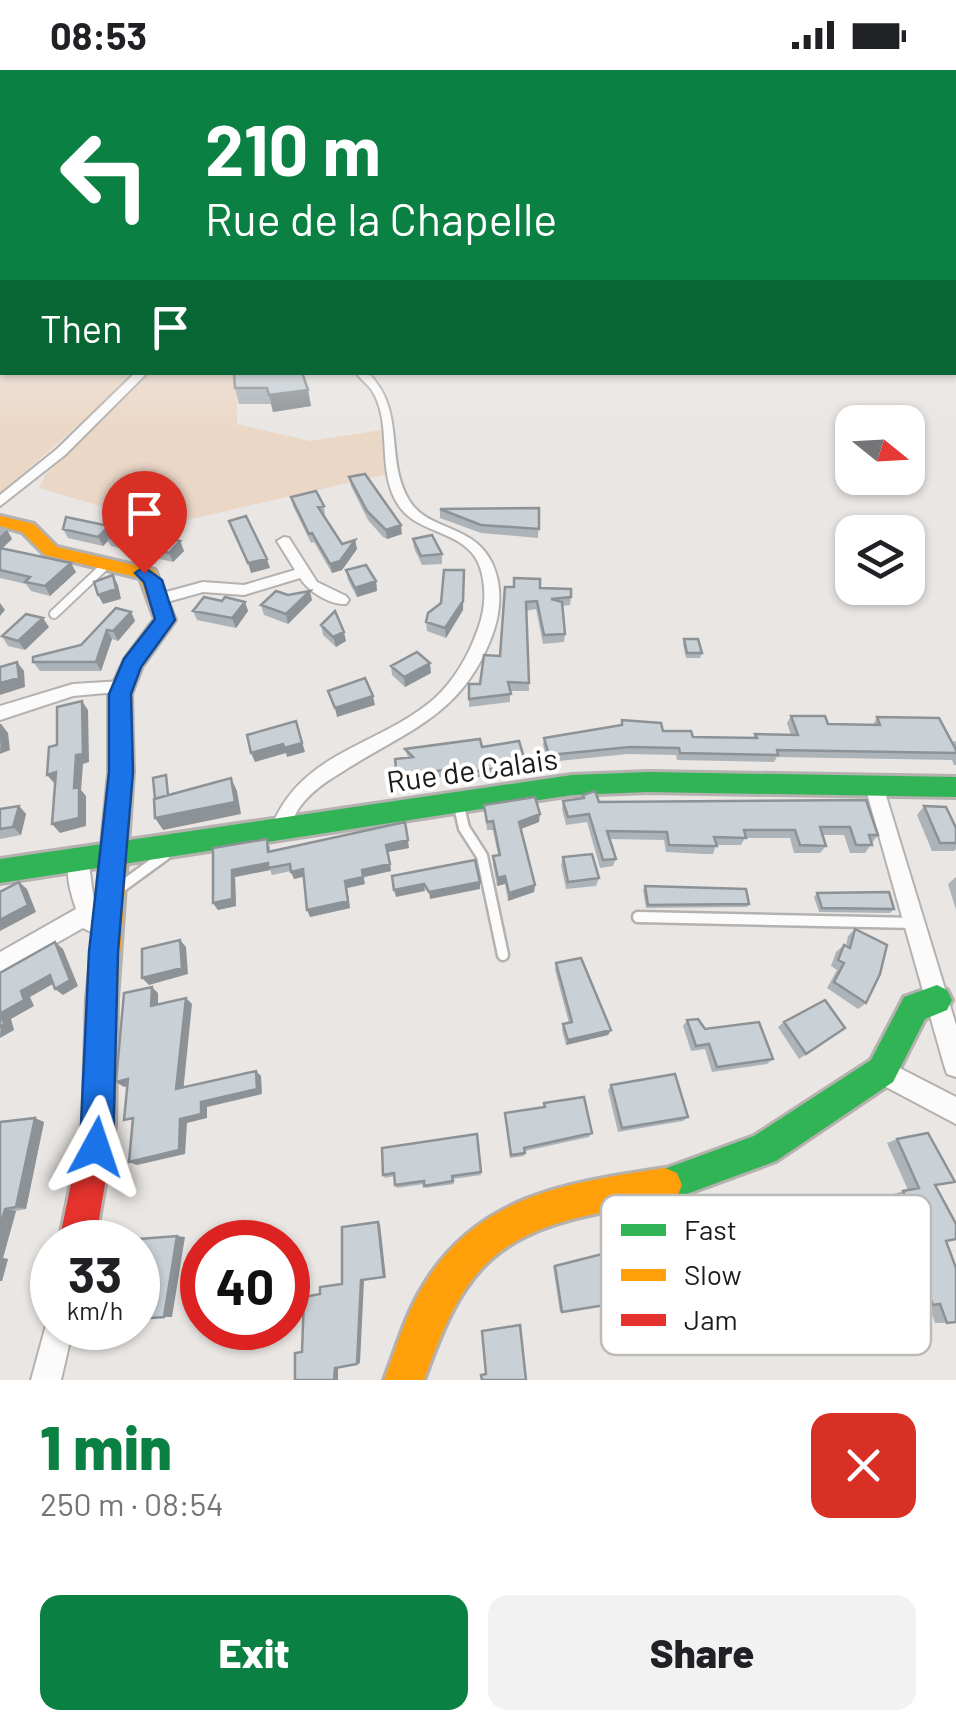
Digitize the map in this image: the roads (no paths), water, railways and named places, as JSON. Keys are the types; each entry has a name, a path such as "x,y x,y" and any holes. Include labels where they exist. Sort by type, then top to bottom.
{"street":[{"path":"0,502 61,452 140,375"},
{"path":"281,828 289,805 309,785 419,718 444,698 472,660 491,612 490,578 479,551 466,539 419,518 401,498 384,399 364,375"},
{"path":"0,520 28,528 51,550 148,574 160,599 164,624 136,657 122,687 114,854 103,906 99,1126 81,1220"},
{"path":"284,541 302,573 317,589 341,600"},
{"path":"160,599 208,587 239,592 302,573"},
{"path":"0,713 73,690 122,687"},
{"name":"Rue de Calais","path":"0,871 457,800 608,783 956,787"},
{"path":"874,786 956,1065"},
{"path":"78,860 78,884 103,906"},
{"path":"0,964 103,906"},
{"path":"404,1380 422,1326 448,1279 481,1242 514,1218 561,1201 666,1184 726,1166 773,1144 882,1071 916,1008 937,1000"},
{"path":"882,1071 956,1111"},
{"path":"46,1380 53,1350"}],"lane":[{"path":"54,614 107,564"},
{"path":"457,800 464,828 482,856 504,955"},
{"path":"103,906 188,842"},
{"path":"638,917 915,923"}]}
